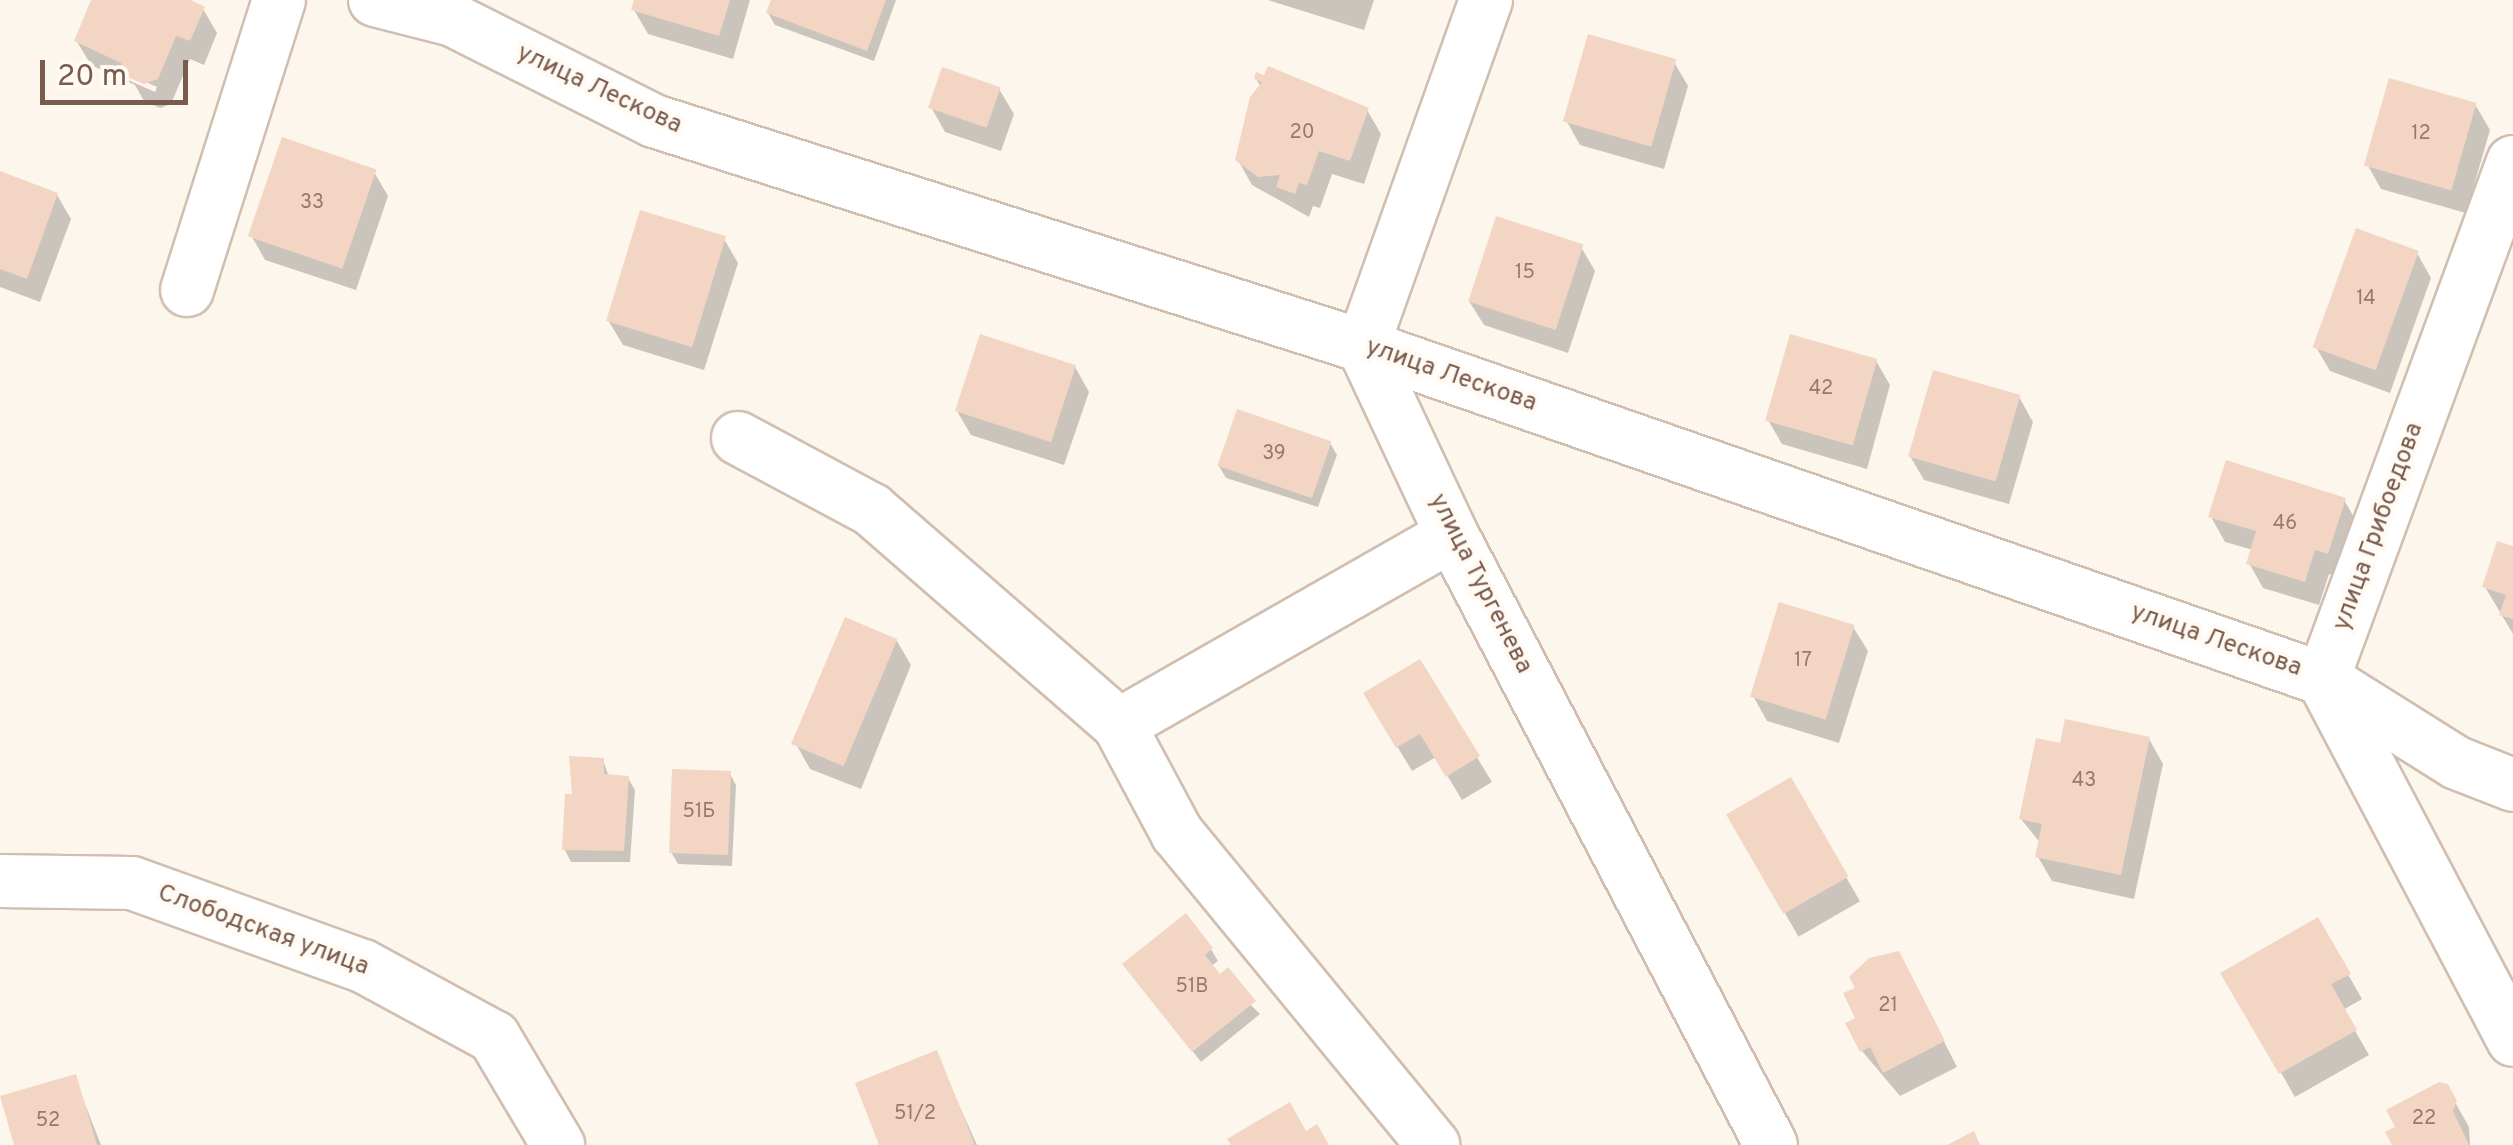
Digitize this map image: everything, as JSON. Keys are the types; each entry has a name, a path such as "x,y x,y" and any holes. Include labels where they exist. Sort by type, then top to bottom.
{"street":[{"path":"187,290 279,0"},
{"name":"улица Лескова","path":"376,0 452,20 654,121 1363,346 2323,678 2456,763 2513,784"},
{"path":"1363,346 1486,0"},
{"name":"улица Грибоедова","path":"2323,678 2513,162"},
{"name":"улица Тургенева","path":"1363,346 1452,535 1771,1145"},
{"path":"738,438 872,510 1119,725 1178,833 1433,1145"},
{"path":"1119,725 1452,535"},
{"path":"2323,678 2513,1040"},
{"name":"Слободская улица","path":"0,882 132,883 363,966 494,1037 558,1145"}],"building":[{"path":"91,0 191,0 205,7 190,41 176,36 158,79 144,84 127,77 121,63 74,41"},
{"path":"634,0 730,0 719,36 631,10"},
{"path":"771,0 886,0 867,51 766,13"},
{"path":"1588,34 1676,59 1651,147 1563,121"},
{"path":"1268,66 1369,108 1350,161 1319,151 1307,185 1299,183 1295,194 1276,187 1280,175 1258,177 1235,160 1250,97 1262,82 1254,79 1256,72 1264,75"},
{"path":"942,67 1001,87 987,128 928,108"},
{"path":"2389,78 2476,103 2451,191 2364,165"},
{"path":"282,137 377,170 342,269 248,236"},
{"path":"0,171 58,193 27,279 0,269"},
{"path":"640,210 726,236 692,347 606,321"},
{"path":"1496,216 1583,244 1556,330 1468,302"},
{"path":"2356,228 2419,251 2376,370 2313,347"},
{"path":"980,334 1076,365 1051,442 955,411"},
{"path":"1790,334 1877,359 1853,446 1765,421"},
{"path":"1933,370 2020,395 1996,482 1908,457"},
{"path":"1237,409 1332,442 1312,498 1217,466"},
{"path":"2226,460 2346,498 2328,554 2315,550 2305,582 2246,564 2256,531 2208,517"},
{"path":"2497,541 2513,546 2513,619 2499,615 2506,595 2482,587"},
{"path":"1779,602 1855,625 1826,720 1750,697"},
{"path":"845,617 897,639 844,766 791,744"},
{"path":"1420,659 1480,756 1446,777 1420,734 1396,748 1363,693"},
{"path":"2065,719 2150,737 2121,875 2035,857 2042,824 2019,819 2036,738 2060,743"},
{"path":"569,756 604,758 604,774 629,776 624,851 562,850 565,794 572,794"},
{"path":"672,769 731,771 728,855 669,853"},
{"path":"1791,777 1848,877 1784,914 1726,814"},
{"path":"1186,913 1213,948 1205,955 1220,974 1228,967 1256,1001 1192,1052 1122,964"},
{"path":"2318,917 2351,974 2331,984 2357,1030 2279,1074 2220,973"},
{"path":"1899,951 1945,1041 1883,1073 1870,1047 1860,1052 1845,1023 1855,1018 1843,993 1855,988 1849,977 1869,958"},
{"path":"937,1050 975,1145 879,1145 855,1083"},
{"path":"76,1074 97,1145 14,1145 0,1096"},
{"path":"2439,1082 2448,1084 2457,1101 2453,1111 2469,1145 2392,1145 2385,1132 2395,1127 2386,1110"},
{"path":"1290,1102 1306,1131 1317,1124 1329,1145 1231,1145 1227,1139"},
{"path":"1974,1131 1980,1145 1947,1145"}]}
